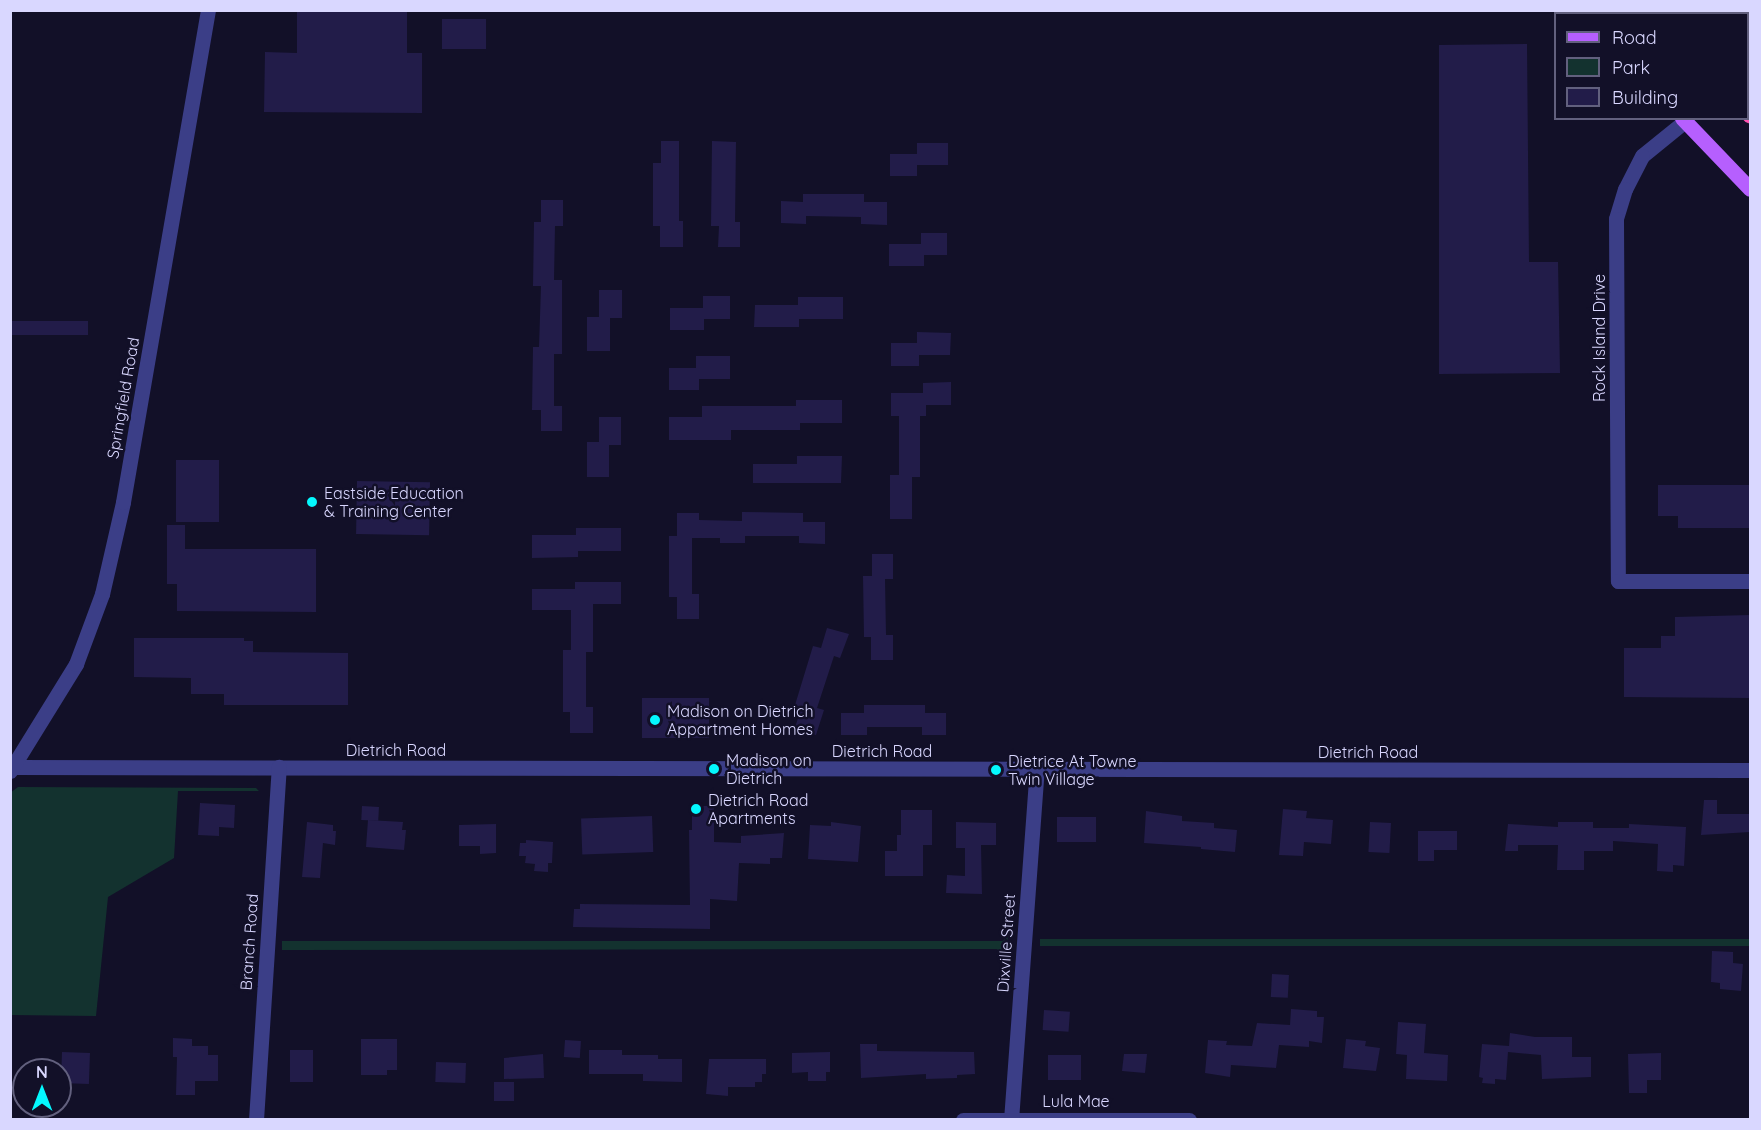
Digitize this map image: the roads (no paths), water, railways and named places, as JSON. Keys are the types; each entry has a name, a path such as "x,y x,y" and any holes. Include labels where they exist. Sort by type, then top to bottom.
{"main road":[{"path":"1684,120 1750,189"}],"street":[{"name":"Springfield Road","path":"12,769 76,664 102,594 123,502 208,10"},
{"name":"Rock Island Drive","path":"1684,120 1642,156 1625,189 1616,219 1618,581 1750,581"},
{"name":"Dietrich Road","path":"12,769 279,767 1750,770"},
{"name":"Branch Road","path":"256,1119 279,767"},
{"name":"Dixville Street","path":"1011,1119 1037,770"},
{"name":"Lula Mae","path":"963,1119 1189,1119"}],"place":[{"name":"Eastside Education & Training Center","path":"312,502"},
{"name":"Madison on Dietrich Appartment Homes","path":"655,720"},
{"name":"Madison on Dietrich","path":"714,769"},
{"name":"Dietrice At Towne Twin Village","path":"996,770"},
{"name":"Dietrich Road Apartments","path":"696,809"}]}
